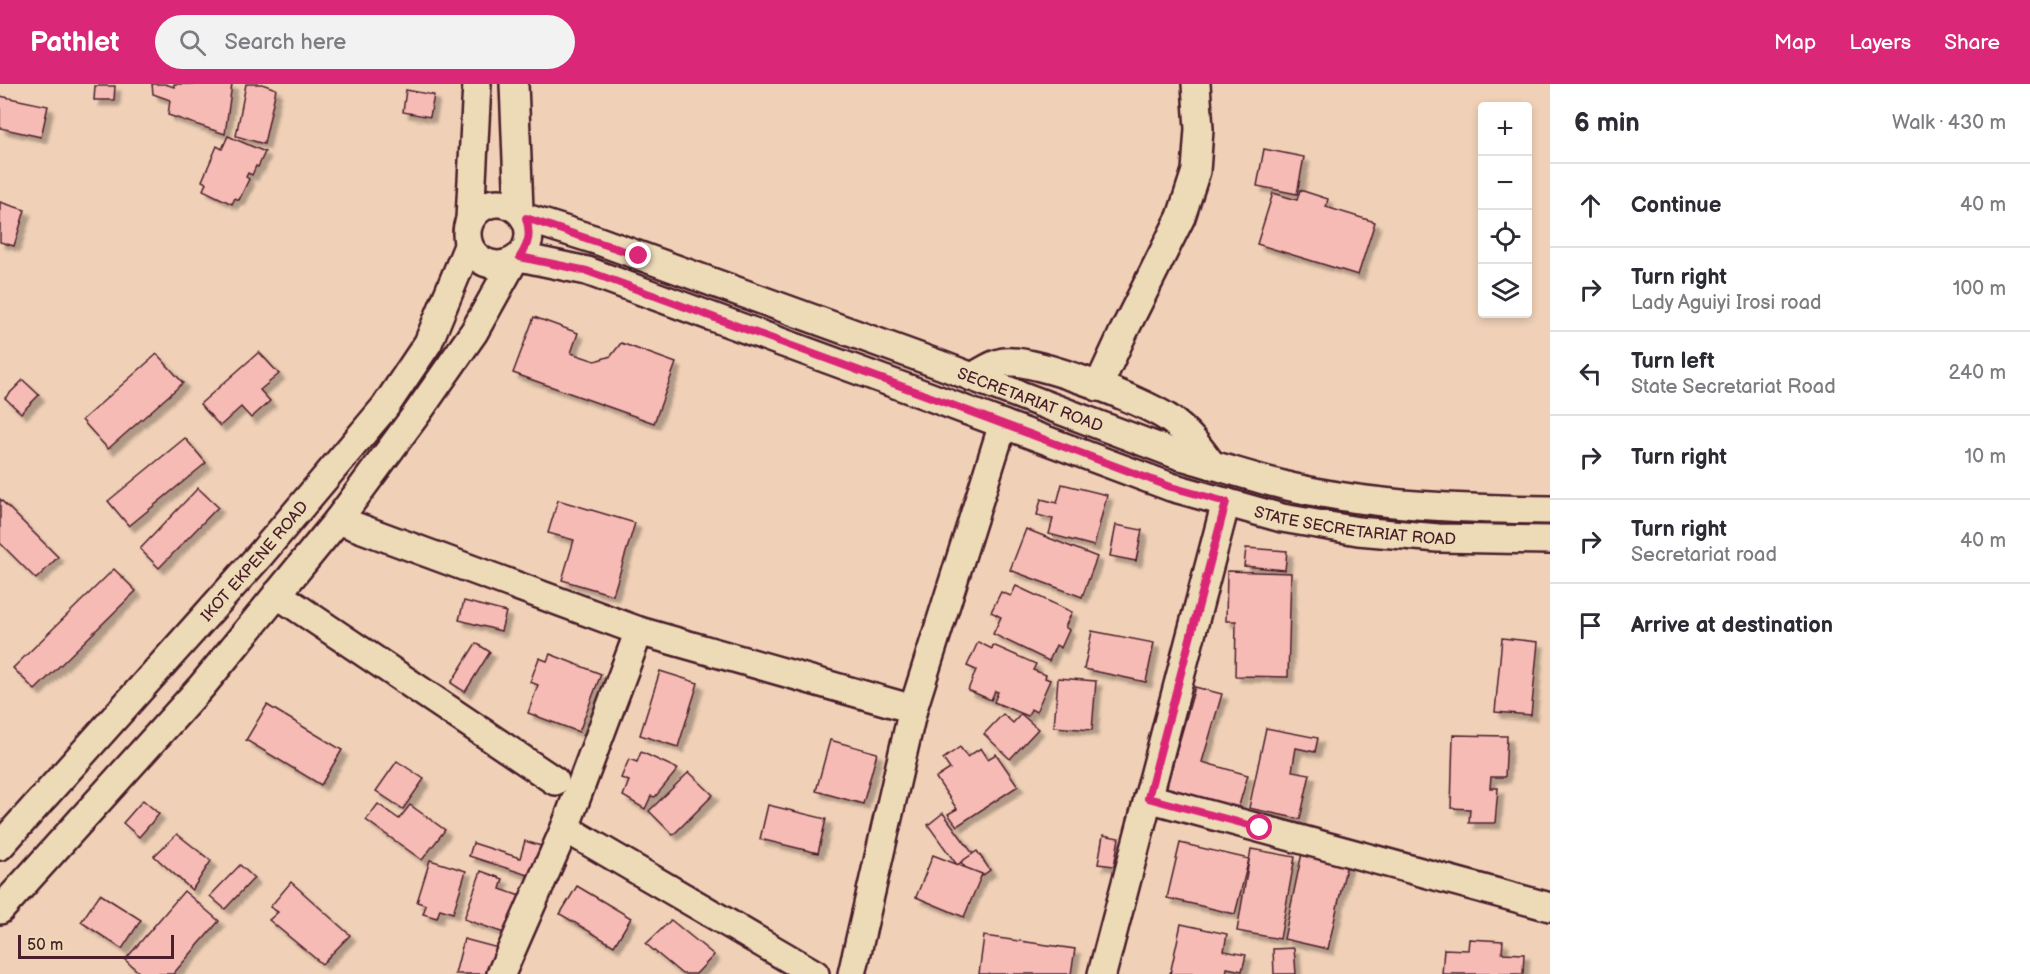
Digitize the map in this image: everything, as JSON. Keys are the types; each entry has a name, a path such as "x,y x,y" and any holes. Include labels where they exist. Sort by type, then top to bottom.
{"street":[{"path":"477,84 470,219 466,232 468,246 476,257 487,264 501,266 517,259"},
{"path":"0,910 202,686 338,520 474,332 517,259 528,245 530,231 522,214 514,84"},
{"path":"1098,387 1181,217 1196,171 1199,129 1196,84"},
{"path":"470,219 486,204 498,202 509,205 522,214"},
{"name":"SECRETARIAT ROAD","path":"522,214 972,377 1181,456 1212,465 1292,487 1368,500 1550,510"},
{"name":"IKOT EKPENE ROAD","path":"0,846 261,554 385,407 428,344 468,246"},
{"name":"STATE SECRETARIAT ROAD","path":"517,259 587,271 1171,487 1282,518 1358,531 1438,538 1550,540"},
{"path":"972,377 1002,362 1017,361 1042,367 1124,396 1167,417 1194,439 1212,465"},
{"path":"852,974 913,709 1003,424"},
{"path":"1102,974 1226,502"},
{"path":"338,520 639,631 913,709"},
{"path":"277,594 555,781"},
{"path":"501,974 565,828 639,631"},
{"path":"1148,798 1550,907"},
{"path":"565,828 814,974"}],"building":[{"path":"152,84 174,87 174,84 232,84 225,134 168,115 170,100 153,94"},
{"path":"246,84 262,84 276,89 264,144 236,136"},
{"path":"95,86 115,86 114,100 94,100"},
{"path":"406,90 434,95 430,117 403,112"},
{"path":"0,96 48,106 41,137 0,128"},
{"path":"228,136 265,152 252,175 248,173 246,177 249,179 239,200 235,198 232,204 203,190 206,183 202,181 217,146 222,149"},
{"path":"1264,149 1304,157 1297,194 1257,186"},
{"path":"1300,190 1328,199 1326,207 1375,222 1358,275 1257,244 1273,193 1297,200"},
{"path":"0,202 25,210 14,246 0,242"},
{"path":"534,317 578,333 571,353 595,361 611,356 621,343 676,363 654,423 513,373"},
{"path":"259,352 279,374 260,390 270,401 251,418 241,407 220,426 200,404"},
{"path":"157,354 183,383 108,449 82,420"},
{"path":"23,380 39,395 21,413 5,398"},
{"path":"185,438 206,463 129,526 108,501"},
{"path":"1062,484 1107,495 1094,546 1049,534 1053,519 1037,515 1041,499 1057,503"},
{"path":"198,488 218,507 159,568 140,549"},
{"path":"0,499 58,557 36,579 0,543"},
{"path":"558,500 635,523 613,595 562,580 574,540 548,533"},
{"path":"1116,525 1142,530 1136,561 1110,556"},
{"path":"1026,529 1097,557 1082,597 1010,570"},
{"path":"1246,548 1287,551 1285,570 1244,566"},
{"path":"114,569 136,591 35,690 13,668"},
{"path":"1227,571 1291,573 1288,677 1235,676 1236,621 1226,621"},
{"path":"1016,586 1072,612 1065,627 1069,630 1061,648 1056,645 1049,661 993,634 1001,617 991,612 1001,592 1011,596"},
{"path":"464,601 506,612 501,631 459,620"},
{"path":"1092,631 1154,643 1146,682 1084,669"},
{"path":"1502,638 1538,642 1531,715 1495,712"},
{"path":"978,642 992,649 993,645 1036,664 1033,670 1046,675 1045,678 1050,680 1036,712 1031,709 1028,716 994,702 998,692 995,691 991,700 968,690 976,670 967,666"},
{"path":"476,643 490,652 465,692 451,683"},
{"path":"550,654 601,674 579,732 528,713 538,685 530,682 539,658 547,661"},
{"path":"660,671 698,683 678,747 640,735"},
{"path":"1058,678 1096,681 1092,730 1054,727"},
{"path":"1195,687 1222,694 1202,762 1248,775 1238,809 1166,788"},
{"path":"267,705 342,750 321,785 246,740"},
{"path":"1003,714 1013,723 1021,714 1038,729 1010,759 984,734"},
{"path":"1266,728 1318,738 1315,752 1296,748 1292,771 1310,774 1300,819 1249,808"},
{"path":"1453,735 1507,736 1505,777 1491,777 1490,788 1498,788 1495,823 1469,823 1470,809 1451,808"},
{"path":"830,740 877,753 863,804 816,791"},
{"path":"960,747 967,757 981,748 988,759 996,754 1018,786 957,826 948,814 957,809 936,778 950,769 943,759"},
{"path":"641,752 678,769 655,797 651,796 645,809 623,796 629,781 621,778 629,759 637,762"},
{"path":"397,761 424,779 403,809 376,791"},
{"path":"689,772 713,795 673,835 649,811"},
{"path":"143,800 159,814 139,837 123,823"},
{"path":"378,804 399,819 410,805 445,830 422,860 366,820"},
{"path":"768,805 826,819 818,853 760,839"},
{"path":"943,813 973,854 957,865 928,825"},
{"path":"177,834 211,861 192,890 154,856"},
{"path":"1103,835 1119,838 1114,866 1098,864"},
{"path":"525,841 541,846 531,876 469,856 473,843 520,858"},
{"path":"1180,843 1249,859 1235,914 1167,898"},
{"path":"1251,849 1295,857 1280,939 1237,931"},
{"path":"977,851 990,870 975,881 961,862"},
{"path":"1302,853 1347,863 1328,949 1284,939"},
{"path":"933,855 982,874 964,917 916,897"},
{"path":"430,860 466,871 453,913 440,909 437,918 423,914 426,905 417,902"},
{"path":"240,865 254,878 225,909 210,896"},
{"path":"481,871 503,879 500,889 520,896 507,934 464,919"},
{"path":"291,882 350,935 322,964 269,920 278,912 270,907"},
{"path":"577,886 631,918 614,946 560,914"},
{"path":"184,891 219,921 173,974 141,974 125,960"},
{"path":"100,894 141,920 122,949 81,922"},
{"path":"671,920 714,955 696,974 682,974 646,944"},
{"path":"1181,924 1227,934 1224,951 1246,955 1242,971 1227,968 1226,974 1170,974"},
{"path":"984,936 1075,949 1071,974 979,974"},
{"path":"464,939 498,948 492,974 455,974"},
{"path":"1469,939 1503,941 1502,953 1524,954 1523,974 1442,974 1444,949 1468,950"},
{"path":"1294,948 1296,974 1274,974 1273,949"}],"route":[{"path":"639,256 526,218 530,231 528,245 520,257 587,271 1171,487 1226,502 1148,798 1260,828"}]}
